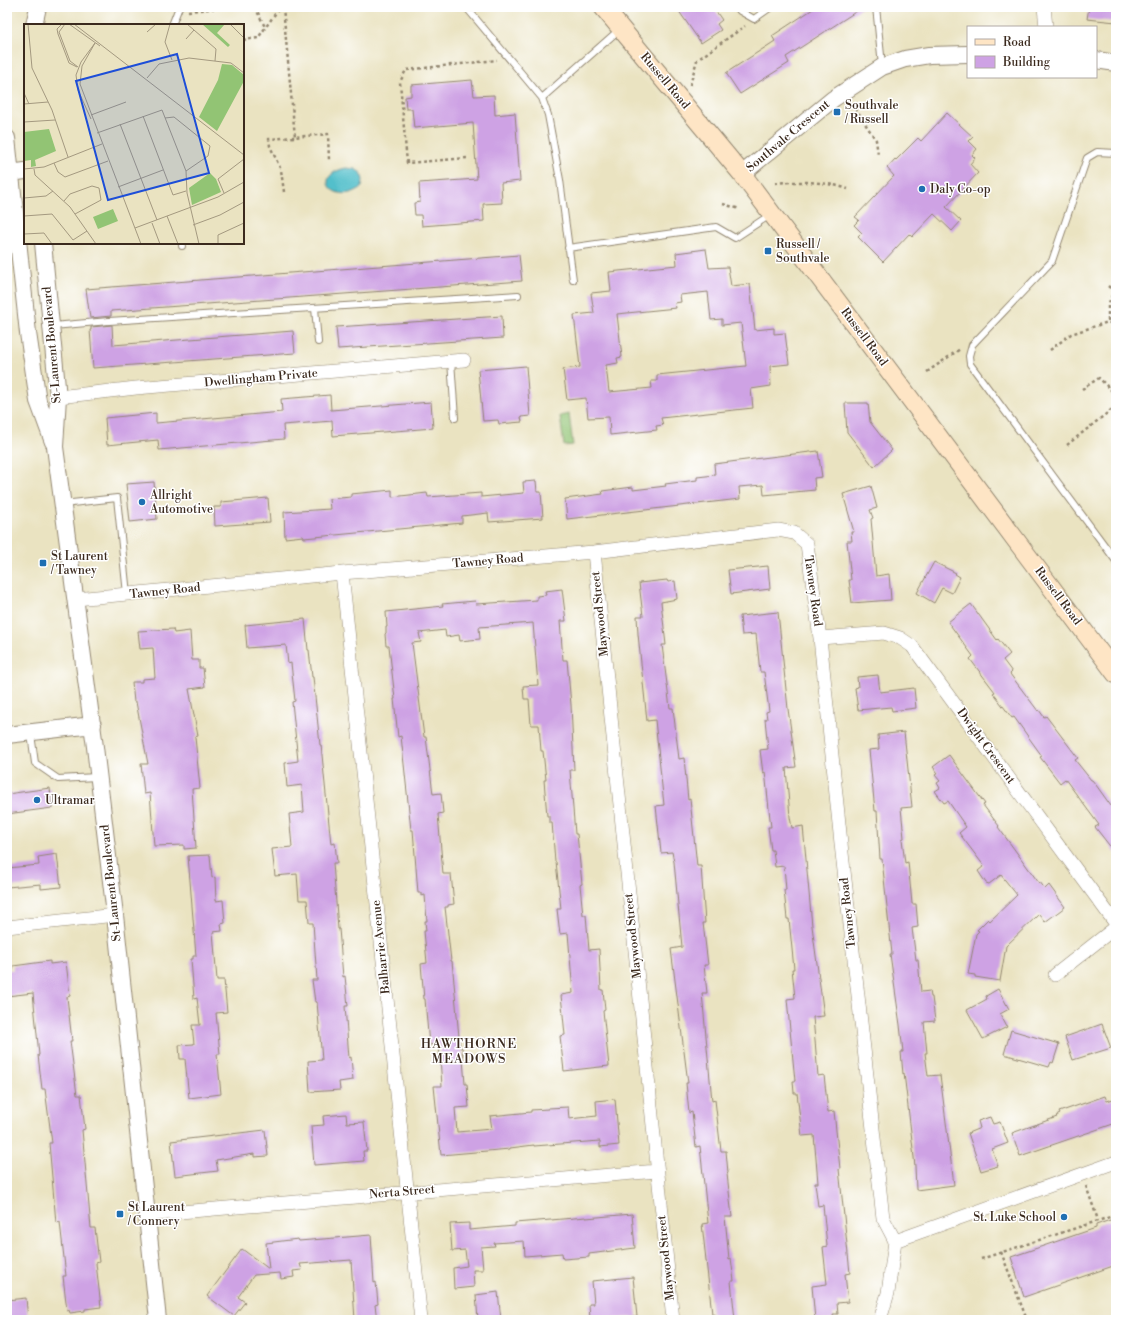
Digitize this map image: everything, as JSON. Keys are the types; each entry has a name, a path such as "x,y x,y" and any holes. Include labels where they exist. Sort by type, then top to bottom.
{"main road":[{"name":"Russell Road","path":"603,7 742,174 1116,674"}],"street":[{"path":"34,24 38,7"},
{"path":"1044,7 1046,26"},
{"name":"Southvale Crescent","path":"742,174 833,99 882,67 905,59 929,55 967,54"},
{"path":"1097,60 1116,63"},
{"name":"St-Laurent Boulevard","path":"7,138 12,173 28,332 38,401 55,447"},
{"name":"St-Laurent Boulevard","path":"43,244 58,397 55,447 93,725 115,915 158,1320"},
{"name":"Dwellingham Private","path":"58,397 136,388 464,360"},
{"name":"Tawney Road","path":"76,600 342,573 594,552 778,530 794,533 807,544 820,638 842,854 883,1218 895,1241"},
{"name":"Maywood Street","path":"594,552 673,1320"},
{"name":"Balharrie Avenue","path":"342,573 421,1320"},
{"name":"Dwight Crescent","path":"820,638 884,633 900,638 912,646 1116,925"},
{"path":"7,734 93,725"},
{"path":"7,927 115,915"},
{"path":"1055,975 1116,925"},
{"path":"880,1320 888,1293 895,1241 1116,1162"},
{"name":"Nerta Street","path":"146,1215 657,1171"}],"lane":[{"path":"466,7 542,98 548,115 560,180 573,280"},
{"path":"737,7 740,11 754,20 771,7"},
{"path":"876,7 882,67"},
{"path":"172,24 178,9"},
{"path":"542,98 620,28"},
{"path":"1116,153 1097,152 1087,158 1052,261 972,345 969,356 970,364 1116,561"},
{"path":"568,248 716,227 735,238 772,214"},
{"path":"51,326 518,295"},
{"path":"315,308 318,342"},
{"path":"451,362 455,418"},
{"path":"63,504 117,498 127,594"},
{"path":"31,732 35,763 58,779 99,777"}],"path":[{"path":"178,9 232,7"},
{"path":"255,7 265,28"},
{"path":"244,40 258,38 280,7"},
{"path":"283,7 295,137"},
{"path":"684,104 697,60 754,20"},
{"path":"467,158 407,163 400,82 406,70 508,59"},
{"path":"851,104 876,140 878,155"},
{"path":"284,192 281,170 270,146 269,139 328,134 329,160"},
{"path":"775,184 790,182 834,184 848,189"},
{"path":"723,204 740,209"},
{"path":"1108,286 1114,291 1108,306 1108,322"},
{"path":"1050,350 1071,334 1108,322 1116,326"},
{"path":"927,372 958,350 972,345"},
{"path":"1082,390 1099,378 1116,395"},
{"path":"1067,445 1116,406"},
{"path":"1082,1174 1098,1220"},
{"path":"981,1259 1116,1215"},
{"path":"1001,1252 1027,1320"}],"green space":[{"path":"569,414 573,445 564,446 560,416"}],"water":[{"path":"346,168 355,169 361,173 363,180 362,187 352,192 343,194 330,188 328,183 329,177 335,172"}],"building":[{"path":"676,7 713,7 722,20 717,24 721,30 701,43"},
{"path":"816,7 863,7 786,57 789,63 740,94 726,73 775,41 772,36"},
{"path":"1089,7 1116,7 1116,22 1087,19"},
{"path":"472,80 474,96 494,95 495,115 515,113 520,181 501,183 502,203 483,204 484,221 422,226 421,215 415,215 414,203 420,202 419,183 477,179 473,123 414,128 412,109 406,109 405,97 411,96 411,85"},
{"name":"Daly Co-op","path":"947,113 973,137 969,141 977,149 972,155 975,158 970,164 978,173 946,207 961,221 952,231 934,214 912,237 909,234 883,262 858,237 862,233 854,225 859,220 855,217 894,176 887,168 918,138 921,141"},
{"path":"706,249 709,268 728,267 731,286 750,284 755,330 774,328 774,334 785,333 789,364 770,366 771,386 751,389 753,408 661,418 663,425 656,426 657,430 610,435 609,417 588,418 586,398 567,400 563,369 580,367 574,315 594,313 591,293 611,291 609,272 677,265 676,253","holes":["708,292 711,320 722,319 722,325 741,323 746,366 657,375 657,381 651,381 652,388 609,392 606,365 618,363 617,358 622,357 617,314 676,308 675,303 681,302 680,295"]},
{"path":"519,255 522,281 111,311 111,316 90,318 86,289"},
{"path":"502,316 503,338 338,349 336,327"},
{"path":"112,325 113,345 293,331 295,353 93,368 91,327"},
{"path":"526,366 530,416 521,417 522,422 499,424 498,420 483,421 478,370"},
{"path":"330,395 331,410 431,402 433,428 333,436 332,421 283,425 284,439 159,450 158,440 107,445 105,418 156,413 156,423 282,412 281,399"},
{"path":"845,403 868,403 870,422 892,450 874,467 847,432"},
{"path":"818,451 822,477 814,478 815,490 764,495 763,485 739,487 740,499 567,519 565,499 603,494 602,491 633,487 633,490 697,480 697,477 715,475 714,464"},
{"path":"536,481 537,492 541,492 543,518 489,522 488,513 462,516 462,523 304,538 303,536 285,538 284,512 330,509 329,499 351,497 351,494 392,490 392,497 427,493 428,497 481,493 481,497 524,493 523,482"},
{"name":"Allright Automotive","path":"154,482 157,519 130,522 126,484"},
{"path":"871,486 877,508 870,510 873,518 871,519 876,576 889,574 891,600 852,603 847,541 852,541 851,532 854,532 843,494"},
{"path":"268,498 270,522 215,526 214,507 221,507 221,502"},
{"path":"934,562 956,573 955,574 960,577 952,593 942,588 934,603 917,593"},
{"path":"768,566 770,589 731,594 728,570"},
{"path":"667,580 668,582 675,581 677,599 661,602 666,645 662,645 670,708 673,708 679,759 684,758 697,866 701,866 705,923 703,923 708,965 704,965 707,993 702,993 712,1101 715,1100 721,1151 726,1151 732,1217 725,1217 729,1259 731,1258 734,1281 731,1281 735,1320 715,1320 714,1313 712,1314 702,1224 708,1223 700,1146 696,1147 692,1112 689,1113 686,1083 688,1083 671,949 682,947 674,862 672,852 661,853 656,806 664,805 655,720 647,721 638,634 637,616 643,616 639,583"},
{"path":"562,589 566,621 560,621 563,660 567,660 571,705 574,770 570,770 575,834 577,834 582,884 580,885 583,915 586,915 589,950 599,949 601,990 603,990 605,1010 603,1011 609,1066 564,1071 560,1036 565,1035 561,995 573,993 568,933 560,934 557,909 561,909 552,822 549,822 549,816 547,816 544,780 546,780 543,751 541,751 539,725 531,725 529,699 524,699 523,686 538,685 533,623 479,627 480,639 460,641 459,635 446,637 445,630 419,633 421,642 412,643 433,794 441,793 443,813 438,814 443,874 451,874 454,904 445,907 452,961 460,1048 462,1047 465,1084 467,1084 469,1107 455,1108 457,1132 492,1129 490,1116 531,1112 531,1110 548,1108 568,1107 569,1119 597,1116 596,1101 615,1099 619,1145 600,1147 600,1141 534,1145 510,1149 441,1155 434,1086 442,1086 439,1044 429,1045 421,964 427,963 424,931 426,931 425,921 427,921 425,895 421,896 421,893 418,893 413,830 411,830 401,736 398,737 389,646 386,646 386,612 475,601 476,604 537,600 537,596 546,595 545,591"},
{"path":"971,604 997,640 998,639 1010,654 1003,660 1012,672 1010,674 1038,711 1039,710 1044,717 1046,716 1078,758 1075,760 1096,785 1116,813 1116,854 1095,827 1099,825 1065,779 1060,783 1040,757 1042,756 1014,717 1012,718 993,693 995,692 970,659 973,656 948,622"},
{"path":"778,612 788,709 796,767 786,768 790,817 792,828 803,826 812,926 824,1016 813,1017 818,1076 824,1075 828,1112 834,1111 850,1273 845,1274 848,1302 837,1303 838,1314 833,1314 834,1320 815,1320 812,1286 827,1284 823,1247 827,1246 823,1205 818,1206 815,1183 818,1183 814,1135 802,1136 797,1093 794,1093 793,1081 795,1081 787,999 795,998 792,969 794,969 789,919 787,919 784,890 786,890 784,866 775,867 773,850 771,850 768,827 771,827 766,780 765,772 763,773 760,750 768,749 765,719 767,719 766,712 769,711 764,672 760,672 756,634 742,635 740,616"},
{"path":"305,619 321,745 331,844 335,843 337,863 333,863 338,929 343,977 345,976 348,1006 345,1006 349,1058 351,1057 353,1080 339,1082 340,1090 310,1092 308,1061 322,1060 317,1002 315,1002 312,980 317,980 313,923 309,923 307,900 299,900 297,874 275,876 272,849 292,847 289,814 304,812 302,785 287,787 285,763 298,761 292,702 295,701 291,663 288,664 286,645 247,648 245,625"},
{"path":"173,629 174,633 190,631 192,660 199,660 199,668 203,668 205,687 189,689 198,736 195,737 200,788 192,789 196,848 184,849 184,845 154,846 150,793 144,794 141,764 148,764 136,702 134,702 132,682 142,682 142,679 155,678 153,648 140,649 138,631"},
{"path":"878,675 880,692 914,688 916,708 892,711 891,707 858,710 855,688 858,687 857,677"},
{"path":"904,732 912,807 901,808 904,838 902,839 905,863 908,862 912,904 916,904 918,927 912,928 916,960 918,960 921,992 930,991 935,1021 924,1022 927,1053 925,1053 928,1076 940,1075 954,1185 916,1190 915,1166 904,1073 903,1074 901,1052 903,1052 890,954 892,954 882,859 880,859 877,811 875,811 869,750 879,749 878,735"},
{"path":"949,755 985,804 983,805 999,826 998,827 1039,883 1040,882 1045,889 1049,885 1065,907 1045,922 1039,914 1006,946 1000,981 975,977 975,975 968,974 976,934 979,931 977,930 988,919 990,921 1017,895 1001,875 989,884 986,883 978,871 984,866 959,833 966,827 948,801 944,803 935,791 940,788 937,783 940,781 935,775 938,773 933,767"},
{"name":"Ultramar","path":"50,788 52,808 7,814 7,794"},
{"path":"57,854 61,887 41,889 41,884 7,887 7,868 39,865 38,857"},
{"path":"210,855 212,878 215,877 216,901 223,900 225,923 221,924 222,931 213,932 217,980 224,980 227,1012 216,1013 220,1054 217,1054 221,1094 189,1098 185,1059 180,1059 179,1045 194,1044 192,1025 200,1025 197,998 194,999 191,959 193,959 193,956 196,956 188,856"},
{"path":"50,961 50,964 66,962 70,996 67,997 72,1041 70,1041 77,1095 81,1095 85,1129 82,1130 91,1228 95,1228 99,1262 96,1263 101,1307 70,1313 69,1310 67,1311 63,1276 66,1276 60,1222 56,1223 49,1143 52,1143 45,1089 42,1089 33,993 7,996 7,970 13,970 13,966"},
{"path":"998,989 1009,1009 1000,1014 1007,1027 983,1039 967,1010 987,999 986,996"},
{"path":"1102,1024 1111,1048 1073,1060 1065,1037"},
{"path":"1011,1030 1059,1044 1053,1063 1051,1062 1049,1067 1004,1054"},
{"path":"1105,1096 1107,1101 1116,1098 1116,1123 1020,1156 1012,1133 1057,1117 1056,1116 1060,1114 1059,1112"},
{"path":"346,1114 347,1123 364,1122 367,1151 363,1151 364,1161 314,1165 311,1126 324,1125 323,1116"},
{"path":"990,1117 993,1124 1000,1122 1008,1143 992,1149 998,1166 981,1171 968,1133 980,1128 978,1121"},
{"path":"265,1130 268,1156 254,1157 254,1154 216,1160 218,1171 175,1176 171,1141"},
{"path":"632,1214 635,1248 589,1254 589,1257 563,1259 562,1253 525,1256 524,1241 494,1243 495,1246 481,1247 483,1270 473,1270 474,1287 454,1289 453,1268 467,1266 465,1250 452,1251 450,1224 469,1223 469,1230 515,1226 515,1223"},
{"path":"1116,1218 1116,1265 1024,1297 1011,1257 1096,1228 1096,1225"},
{"path":"371,1235 374,1283 376,1282 378,1304 375,1305 377,1320 355,1320 351,1260 300,1264 302,1270 293,1271 294,1277 281,1279 280,1273 254,1275 238,1297 245,1302 234,1316 207,1296 242,1249 269,1269 266,1243 298,1239 299,1241"},
{"path":"633,1277 637,1317 590,1320 589,1304 594,1304 592,1281"},
{"path":"498,1292 501,1320 478,1320 476,1295"},
{"path":"26,1298 28,1320 7,1320 7,1300"}],"place":[{"name":"Southvale / Russell","path":"837,112"},
{"name":"Daly Co-op","path":"922,189"},
{"name":"Russell / Southvale","path":"768,251"},
{"name":"Allright Automotive","path":"142,502"},
{"name":"St Laurent / Tawney","path":"43,563"},
{"name":"Ultramar","path":"37,800"},
{"name":"St Laurent / Connery","path":"120,1214"},
{"name":"St. Luke School","path":"1064,1217"}],"district":[{"name":"HAWTHORNE MEADOWS","path":"469,1052"}]}
